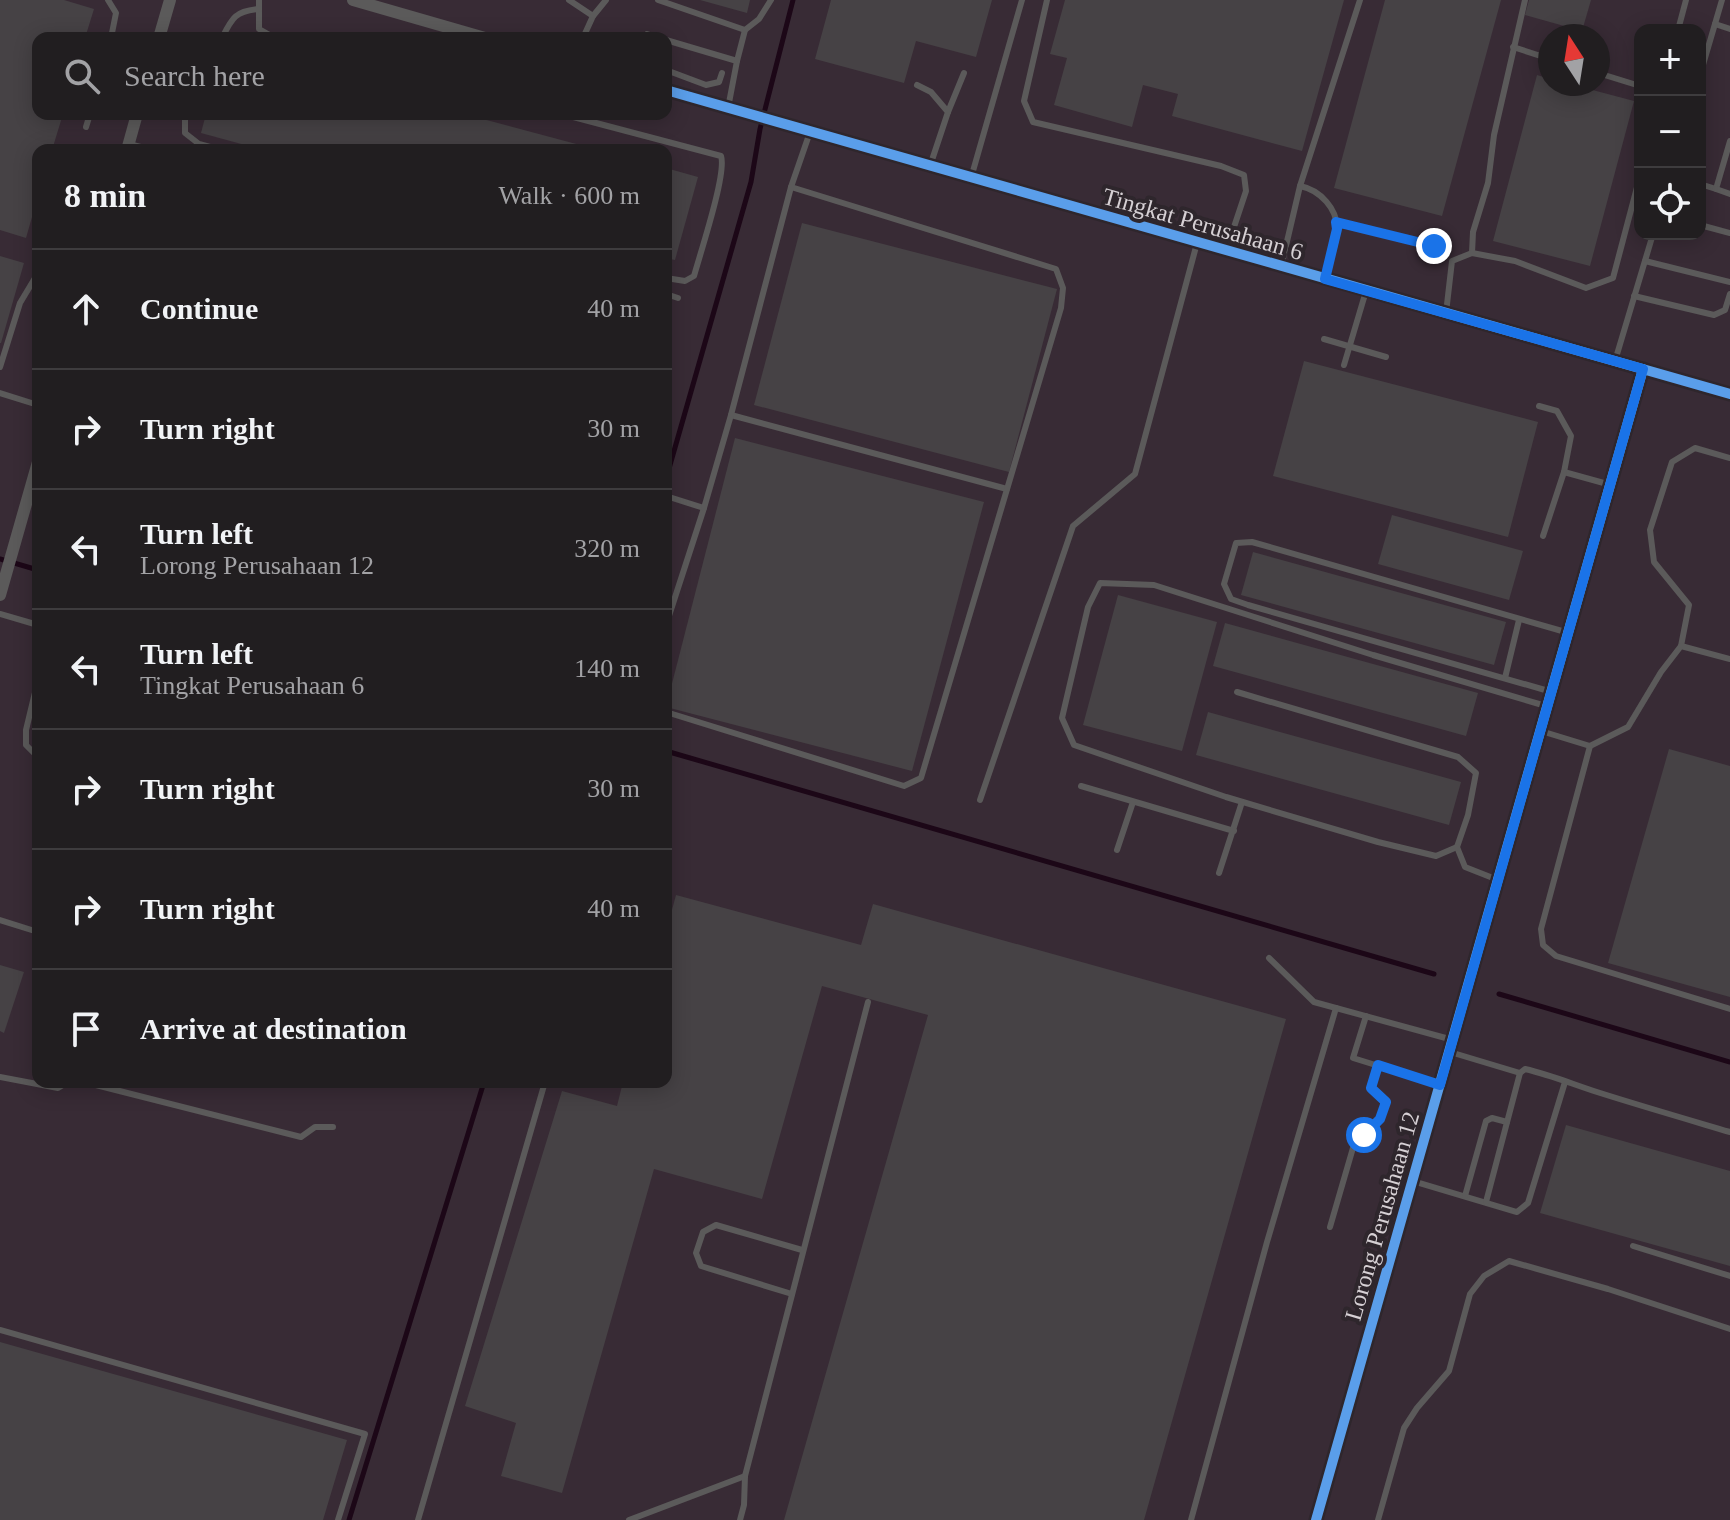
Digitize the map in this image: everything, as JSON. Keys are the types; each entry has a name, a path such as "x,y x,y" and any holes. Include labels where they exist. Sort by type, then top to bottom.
{"street":[{"path":"161,32 170,0"},
{"path":"353,0 464,32"},
{"name":"Tingkat Perusahaan 6","path":"672,92 1730,394"},
{"path":"129,144 135,120"},
{"name":"Lorong Perusahaan 12","path":"1316,1520 1643,369"},
{"path":"0,595 32,483"}],"lane":[{"path":"108,0 116,13 112,32"},
{"path":"259,0 259,29 264,32"},
{"path":"569,0 593,16"},
{"path":"586,32 593,16 606,0"},
{"path":"658,0 745,30"},
{"path":"728,108 745,30 759,19 771,0"},
{"path":"971,178 1022,0"},
{"path":"1047,0 1024,101 1033,122 1221,166 1244,175 1246,191 1226,251"},
{"path":"1281,267 1300,186 1360,0"},
{"path":"1472,253 1473,232 1488,183 1494,135 1525,0"},
{"path":"1680,24 1686,0"},
{"path":"1706,55 1722,0"},
{"path":"225,32 232,18 247,10 259,9"},
{"path":"1715,24 1730,29"},
{"path":"672,42 737,61"},
{"path":"1513,47 1538,55"},
{"path":"672,72 706,85 719,82 722,73"},
{"path":"930,166 964,73"},
{"path":"1610,77 1634,84"},
{"path":"917,85 931,92 948,112"},
{"path":"86,127 88,120"},
{"path":"185,120 185,133 199,144"},
{"path":"585,120 721,156 723,161 718,187 694,276 685,281 672,279"},
{"path":"672,607 704,508 791,187 810,132"},
{"path":"1716,189 1730,141"},
{"path":"1300,186 1312,188 1332,207 1337,229 1325,279"},
{"path":"1706,186 1730,194"},
{"path":"672,714 904,786 921,778 1061,308 1063,288 1056,269 791,187"},
{"path":"1446,314 1452,261 1472,253 1515,261 1586,288 1613,278 1634,199"},
{"path":"1336,222 1434,246"},
{"path":"1706,227 1730,233"},
{"path":"1615,361 1651,240"},
{"path":"980,800 1073,526 1135,474 1197,243"},
{"path":"1645,261 1730,282"},
{"path":"0,367 20,303 32,283"},
{"path":"1344,365 1366,291"},
{"path":"1634,296 1714,315 1725,310 1730,294"},
{"path":"672,296 678,298"},
{"path":"1324,339 1386,357"},
{"path":"0,393 32,403"},
{"path":"1539,406 1557,411 1571,436 1564,472 1543,536"},
{"path":"731,415 1007,489"},
{"path":"1541,731 1590,746 1628,727 1661,672 1681,646 1689,605 1654,562 1650,530 1672,462 1695,448 1730,458"},
{"path":"1564,472 1611,485"},
{"path":"672,498 704,508"},
{"path":"1552,692 1248,605 1231,599 1224,584 1236,543 1252,542 1569,633"},
{"path":"1457,847 1436,856 1242,802 1074,745 1062,718 1088,607 1100,583 1154,585 1548,706"},
{"path":"0,614 32,623"},
{"path":"1505,678 1519,620"},
{"path":"1681,646 1730,659"},
{"path":"1237,692 1458,757 1476,773 1468,815 1457,847 1465,867 1498,880"},
{"path":"32,706 26,745 32,751"},
{"path":"1590,746 1541,929 1543,945 1556,956 1730,1009"},
{"path":"1081,786 1234,831"},
{"path":"1117,850 1133,802"},
{"path":"1219,873 1242,802"},
{"path":"0,920 32,930"},
{"path":"1269,958 1314,1002 1366,1016 1520,1073"},
{"path":"740,1520 745,1476 868,1002"},
{"path":"1191,1520 1267,1242 1336,1008"},
{"path":"1366,1016 1353,1058 1440,1085"},
{"path":"1330,1227 1355,1141 1380,1119 1386,1102 1371,1088 1378,1065"},
{"path":"1486,1202 1520,1073 1525,1069 1730,1132"},
{"path":"0,1077 32,1083"},
{"path":"1413,1181 1517,1212 1528,1203 1565,1082"},
{"path":"108,1088 301,1137 315,1127 333,1127"},
{"path":"418,1520 543,1088"},
{"path":"1465,1196 1486,1121 1492,1118 1507,1122"},
{"path":"792,1294 701,1266 696,1253 703,1232 716,1225 802,1250"},
{"path":"1633,1246 1730,1276"},
{"path":"1378,1520 1404,1428 1449,1371 1470,1294 1484,1276 1509,1261 1730,1329"},
{"path":"0,1330 365,1434 338,1520"},
{"path":"629,1520 745,1476"}],"shaded area":[{"path":"0,0 1730,0 1730,1520 0,1520"}],"building":[{"path":"0,0 64,0 94,9 87,32 32,32 32,120 61,120 54,144 32,144 32,217 26,238 0,230"},
{"path":"700,0 750,0 747,13"},
{"path":"831,0 992,0 976,57 916,41 904,83 815,59"},
{"path":"1065,0 1344,0 1302,151 1172,116 1178,94 1143,85 1132,127 1054,105 1067,58 1050,54"},
{"path":"1385,0 1501,0 1442,216 1334,188"},
{"path":"1529,0 1591,0 1584,24 1557,24 1525,15"},
{"path":"1537,75 1538,96 1610,95 1634,101 1590,266 1493,241"},
{"path":"204,120 486,120 576,144 241,144 201,133"},
{"path":"672,170 698,177 675,260 672,259"},
{"path":"802,223 1057,289 1009,472 754,405"},
{"path":"0,256 24,263 1,343 0,343"},
{"path":"1304,361 1538,422 1508,537 1273,476"},
{"path":"735,438 984,502 912,771 672,709 672,684"},
{"path":"1392,515 1523,551 1509,600 1378,564"},
{"path":"1253,552 1506,622 1494,665 1241,595"},
{"path":"1118,595 1217,622 1182,751 1083,725"},
{"path":"1225,623 1478,693 1466,736 1213,666"},
{"path":"1208,712 1461,782 1449,825 1196,755"},
{"path":"1669,749 1730,766 1730,997 1608,963"},
{"path":"676,895 861,945 873,904 1286,1019 1144,1520 784,1520 928,1015 822,986 762,1199 654,1169 562,1493 501,1476 516,1423 465,1406 562,1091 617,1106 622,1088 672,1088 672,910"},
{"path":"0,965 24,972 4,1033 0,1031"},
{"path":"1566,1125 1730,1171 1730,1266 1540,1213"},
{"path":"0,1342 347,1440 323,1520 0,1520"}],"waterway":[{"path":"672,458 751,182 760,129 793,0"},
{"path":"0,559 32,568"},
{"path":"672,753 1434,974"},
{"path":"1499,994 1730,1062"},
{"path":"349,1520 482,1088"}],"cycle path":[{"path":"672,92 1730,394"},
{"path":"1316,1520 1643,369"}],"route":[{"path":"1364,1135 1380,1119 1386,1102 1380,1093 1371,1088 1378,1065 1440,1085 1643,369 1325,279 1336,222 1434,246"}]}
